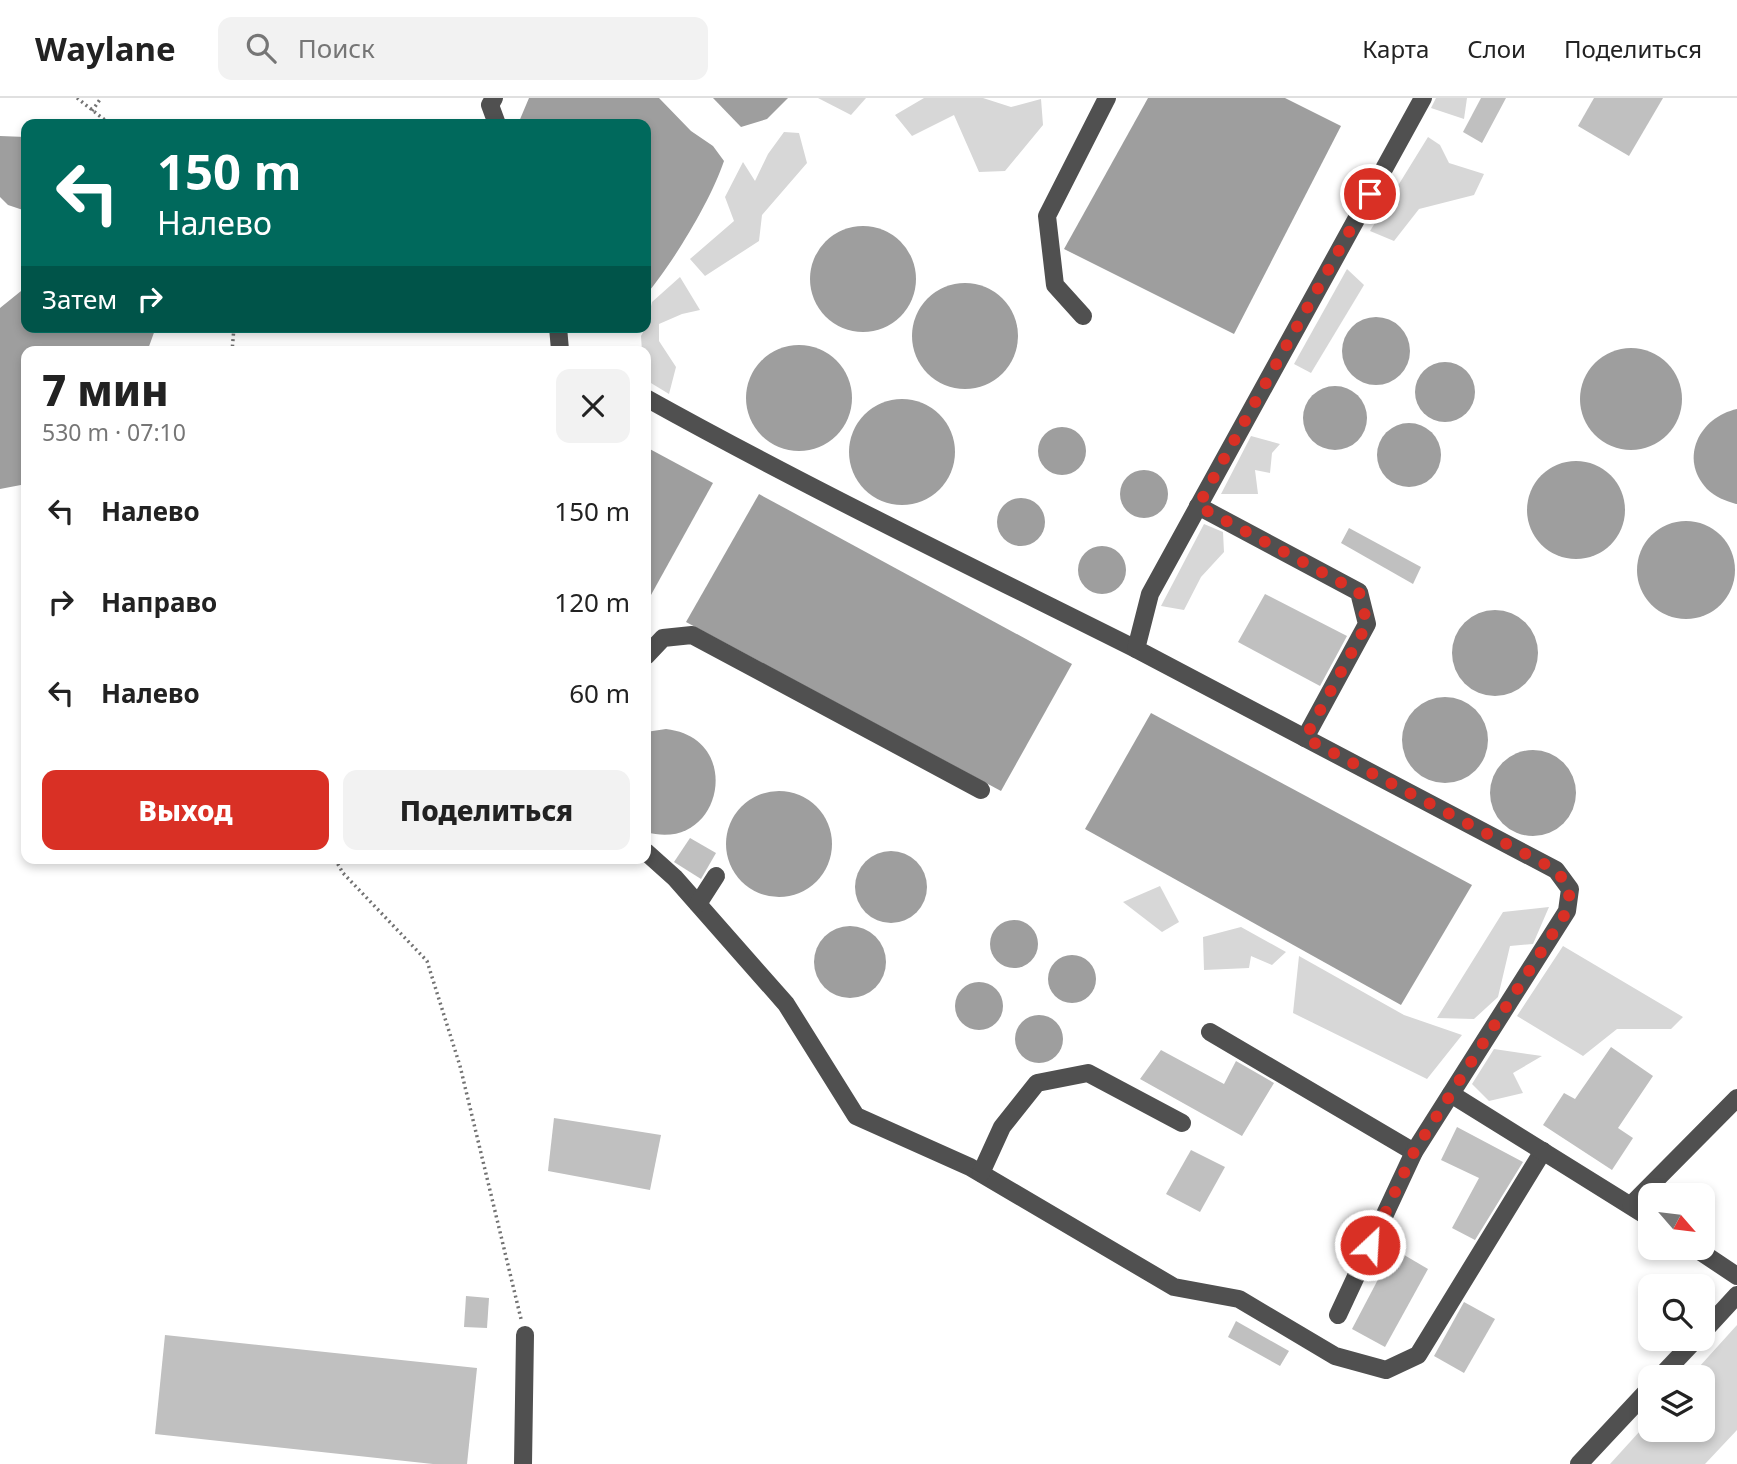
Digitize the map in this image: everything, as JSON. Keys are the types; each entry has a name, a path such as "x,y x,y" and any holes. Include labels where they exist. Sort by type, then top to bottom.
{"street":[{"path":"494,98 490,105 495,119"},
{"path":"1083,316 1055,285 1047,216 1107,98"},
{"path":"1136,649 1150,594 1423,98"},
{"path":"651,401 961,562 1136,649 1556,870 1570,889 1567,911 1414,1152 1338,1315"},
{"path":"1198,506 1359,592 1367,624 1305,738"},
{"path":"651,651 663,638 692,635 981,790"},
{"path":"651,856 675,878 786,1004 856,1116 981,1173 1174,1287 1239,1299 1335,1356 1386,1370 1418,1355 1543,1151"},
{"path":"698,904 716,876"},
{"path":"1210,1032 1414,1152"},
{"path":"981,1173 1002,1126 1037,1083 1088,1073 1182,1123"},
{"path":"1451,1094 1638,1210"},
{"path":"1631,1205 1737,1098"},
{"path":"1713,1260 1737,1276"},
{"path":"1715,1319 1737,1295"},
{"path":"523,1464 525,1335"},
{"path":"1671,1365 1685,1351"},
{"path":"1579,1464 1638,1401"}],"path":[{"path":"77,98 103,119"},
{"path":"92,111 100,98"},
{"path":"338,864 427,961 460,1066 525,1335"}],"shaded area":[{"path":"529,98 659,98 691,131 713,146 724,161 718,177 690,231 651,288 651,119 520,119"},
{"path":"713,98 788,98 767,119 741,127"},
{"path":"818,98 866,98 851,115"},
{"path":"924,98 983,98 1011,107 1041,99 1043,125 1005,171 979,172 954,115 912,136 895,115"},
{"path":"1148,98 1285,98 1341,126 1234,334 1064,249"},
{"path":"1436,98 1467,98 1464,119 1431,108"},
{"path":"784,132 799,133 807,163 762,215 759,241 705,276 690,259 734,221 725,197 743,162 755,181 768,154"},
{"path":"0,136 21,137 21,209 8,205 0,197"},
{"path":"1428,137 1440,145 1449,163 1484,174 1474,195 1419,209 1394,241 1370,231"},
{"path":"863,226 883,230 901,241 912,259 916,279 912,299 901,317 883,328 863,332 843,328 825,317 814,299 810,279 814,259 825,241 843,230"},
{"path":"1347,269 1364,285 1311,373 1294,364"},
{"path":"680,277 700,310 659,324 659,341 676,367 669,394 651,383 651,346 642,346 643,333 651,333 652,302"},
{"path":"965,283 985,287 1003,298 1014,316 1018,336 1014,356 1003,374 985,385 965,389 945,385 927,374 916,356 912,336 916,316 927,298 945,287"},
{"path":"21,291 21,333 154,333 149,346 21,346 21,485 0,489 0,308"},
{"path":"1376,317 1389,320 1400,327 1407,338 1410,351 1407,364 1400,375 1389,382 1376,385 1363,382 1352,375 1345,364 1342,351 1345,338 1352,327 1363,320"},
{"path":"799,345 819,349 837,360 848,378 852,398 848,418 837,436 819,447 799,451 779,447 761,436 750,418 746,398 750,378 761,360 779,349"},
{"path":"1631,348 1651,352 1667,363 1678,379 1682,399 1678,419 1667,435 1651,446 1631,450 1611,446 1595,435 1584,419 1580,399 1584,379 1595,363 1611,352"},
{"path":"1445,362 1462,367 1470,375 1475,392 1470,409 1462,417 1445,422 1428,417 1420,409 1415,392 1420,375 1428,367"},
{"path":"1329,386 1341,386 1358,395 1365,406 1365,430 1358,441 1341,450 1329,450 1317,445 1308,436 1303,424 1303,412 1308,400 1317,391"},
{"path":"902,399 922,403 940,414 951,432 955,452 951,472 940,490 922,501 902,505 882,501 864,490 853,472 849,452 853,432 864,414 882,403"},
{"path":"1737,409 1736,504 1707,489 1698,477 1694,452 1697,440 1713,421 1724,413"},
{"path":"1409,423 1432,432 1441,455 1432,478 1409,487 1386,478 1377,455 1386,432"},
{"path":"1062,427 1079,434 1086,451 1079,468 1062,475 1045,468 1038,451 1045,434"},
{"path":"1251,436 1280,444 1272,453 1270,473 1255,470 1258,494 1221,494"},
{"path":"651,450 713,483 651,595"},
{"path":"1576,461 1595,465 1611,475 1621,491 1625,510 1621,529 1611,545 1595,555 1576,559 1557,555 1541,545 1531,529 1527,510 1531,491 1541,475 1557,465"},
{"path":"1144,470 1161,477 1168,494 1161,511 1144,518 1127,511 1120,494 1127,477"},
{"path":"759,494 1072,664 1001,791 686,622"},
{"path":"1021,498 1038,505 1045,522 1038,539 1021,546 1004,539 997,522 1004,505"},
{"path":"1686,521 1705,525 1721,535 1731,551 1735,570 1731,589 1721,605 1705,615 1686,619 1667,615 1651,605 1641,589 1637,570 1641,551 1651,535 1667,525"},
{"path":"1204,524 1223,532 1224,552 1201,577 1184,610 1161,606"},
{"path":"1102,546 1119,553 1126,570 1119,587 1102,594 1085,587 1078,570 1085,553"},
{"path":"1495,610 1511,614 1525,623 1534,637 1538,653 1534,669 1525,683 1511,692 1495,696 1479,692 1465,683 1456,669 1452,653 1456,637 1465,623 1479,614"},
{"path":"1445,697 1461,701 1475,710 1484,724 1488,740 1484,756 1475,770 1461,779 1445,783 1429,779 1415,770 1406,756 1402,740 1406,724 1415,710 1429,701"},
{"path":"1151,713 1472,885 1401,1005 1085,829"},
{"path":"666,729 691,737 707,752 715,771 715,792 707,811 692,826 672,834 651,832 651,731"},
{"path":"1533,750 1549,754 1563,763 1572,777 1576,793 1572,809 1563,823 1549,832 1533,836 1517,832 1503,823 1494,809 1490,793 1494,777 1503,763 1517,754"},
{"path":"779,791 799,795 817,806 828,824 832,844 828,864 817,882 799,893 779,897 759,893 741,882 730,864 726,844 730,824 741,806 759,795"},
{"path":"891,851 911,857 921,867 927,887 921,907 911,917 891,923 871,917 861,907 855,887 861,867 871,857"},
{"path":"1160,886 1179,922 1162,932 1123,902"},
{"path":"1549,907 1533,944 1510,946 1498,997 1474,1019 1437,1018 1503,912"},
{"path":"1014,920 1031,927 1038,944 1031,961 1014,968 997,961 990,944 997,927"},
{"path":"850,926 870,932 880,942 886,962 880,982 870,992 850,998 830,992 820,982 814,962 820,942 830,932"},
{"path":"1241,927 1286,952 1272,965 1251,956 1249,968 1204,970 1203,937"},
{"path":"1563,946 1683,1017 1671,1029 1617,1029 1583,1056 1517,1016"},
{"path":"1072,955 1089,962 1096,979 1089,996 1072,1003 1055,996 1048,979 1055,962"},
{"path":"1299,956 1404,1015 1462,1035 1427,1079 1293,1013"},
{"path":"979,982 996,989 1003,1006 996,1023 979,1030 962,1023 955,1006 962,989"},
{"path":"1039,1015 1056,1022 1063,1039 1056,1056 1039,1063 1022,1056 1015,1039 1022,1022"},
{"path":"1494,1049 1542,1056 1513,1073 1523,1093 1489,1101 1472,1084"},
{"path":"1737,1325 1737,1430 1705,1464 1610,1464 1638,1433 1638,1442 1715,1442 1715,1365 1701,1365"}],"building":[{"path":"1481,98 1506,98 1482,143 1463,132"},
{"path":"1594,98 1663,98 1629,156 1578,126"},
{"path":"1349,528 1421,567 1413,584 1341,543"},
{"path":"1265,594 1347,636 1320,686 1238,642"},
{"path":"690,838 716,853 701,879 674,862"},
{"path":"1611,1047 1653,1076 1618,1128 1633,1138 1612,1170 1543,1125 1564,1093 1575,1099"},
{"path":"1161,1050 1224,1084 1236,1061 1274,1083 1242,1136 1140,1079"},
{"path":"554,1118 661,1135 650,1190 548,1171"},
{"path":"1457,1127 1523,1162 1475,1240 1452,1228 1479,1178 1441,1160"},
{"path":"1191,1150 1225,1167 1200,1212 1166,1194"},
{"path":"1394,1249 1428,1269 1385,1347 1352,1329"},
{"path":"466,1296 489,1298 487,1328 464,1327"},
{"path":"1464,1302 1495,1319 1464,1373 1434,1356"},
{"path":"1236,1321 1289,1351 1280,1366 1228,1337"},
{"path":"165,1335 477,1368 467,1464 433,1464 155,1434"}],"route":[{"path":"1370,194 1198,506 1359,592 1367,624 1305,738 1556,870 1570,889 1567,911 1414,1152 1370,1245"}]}
